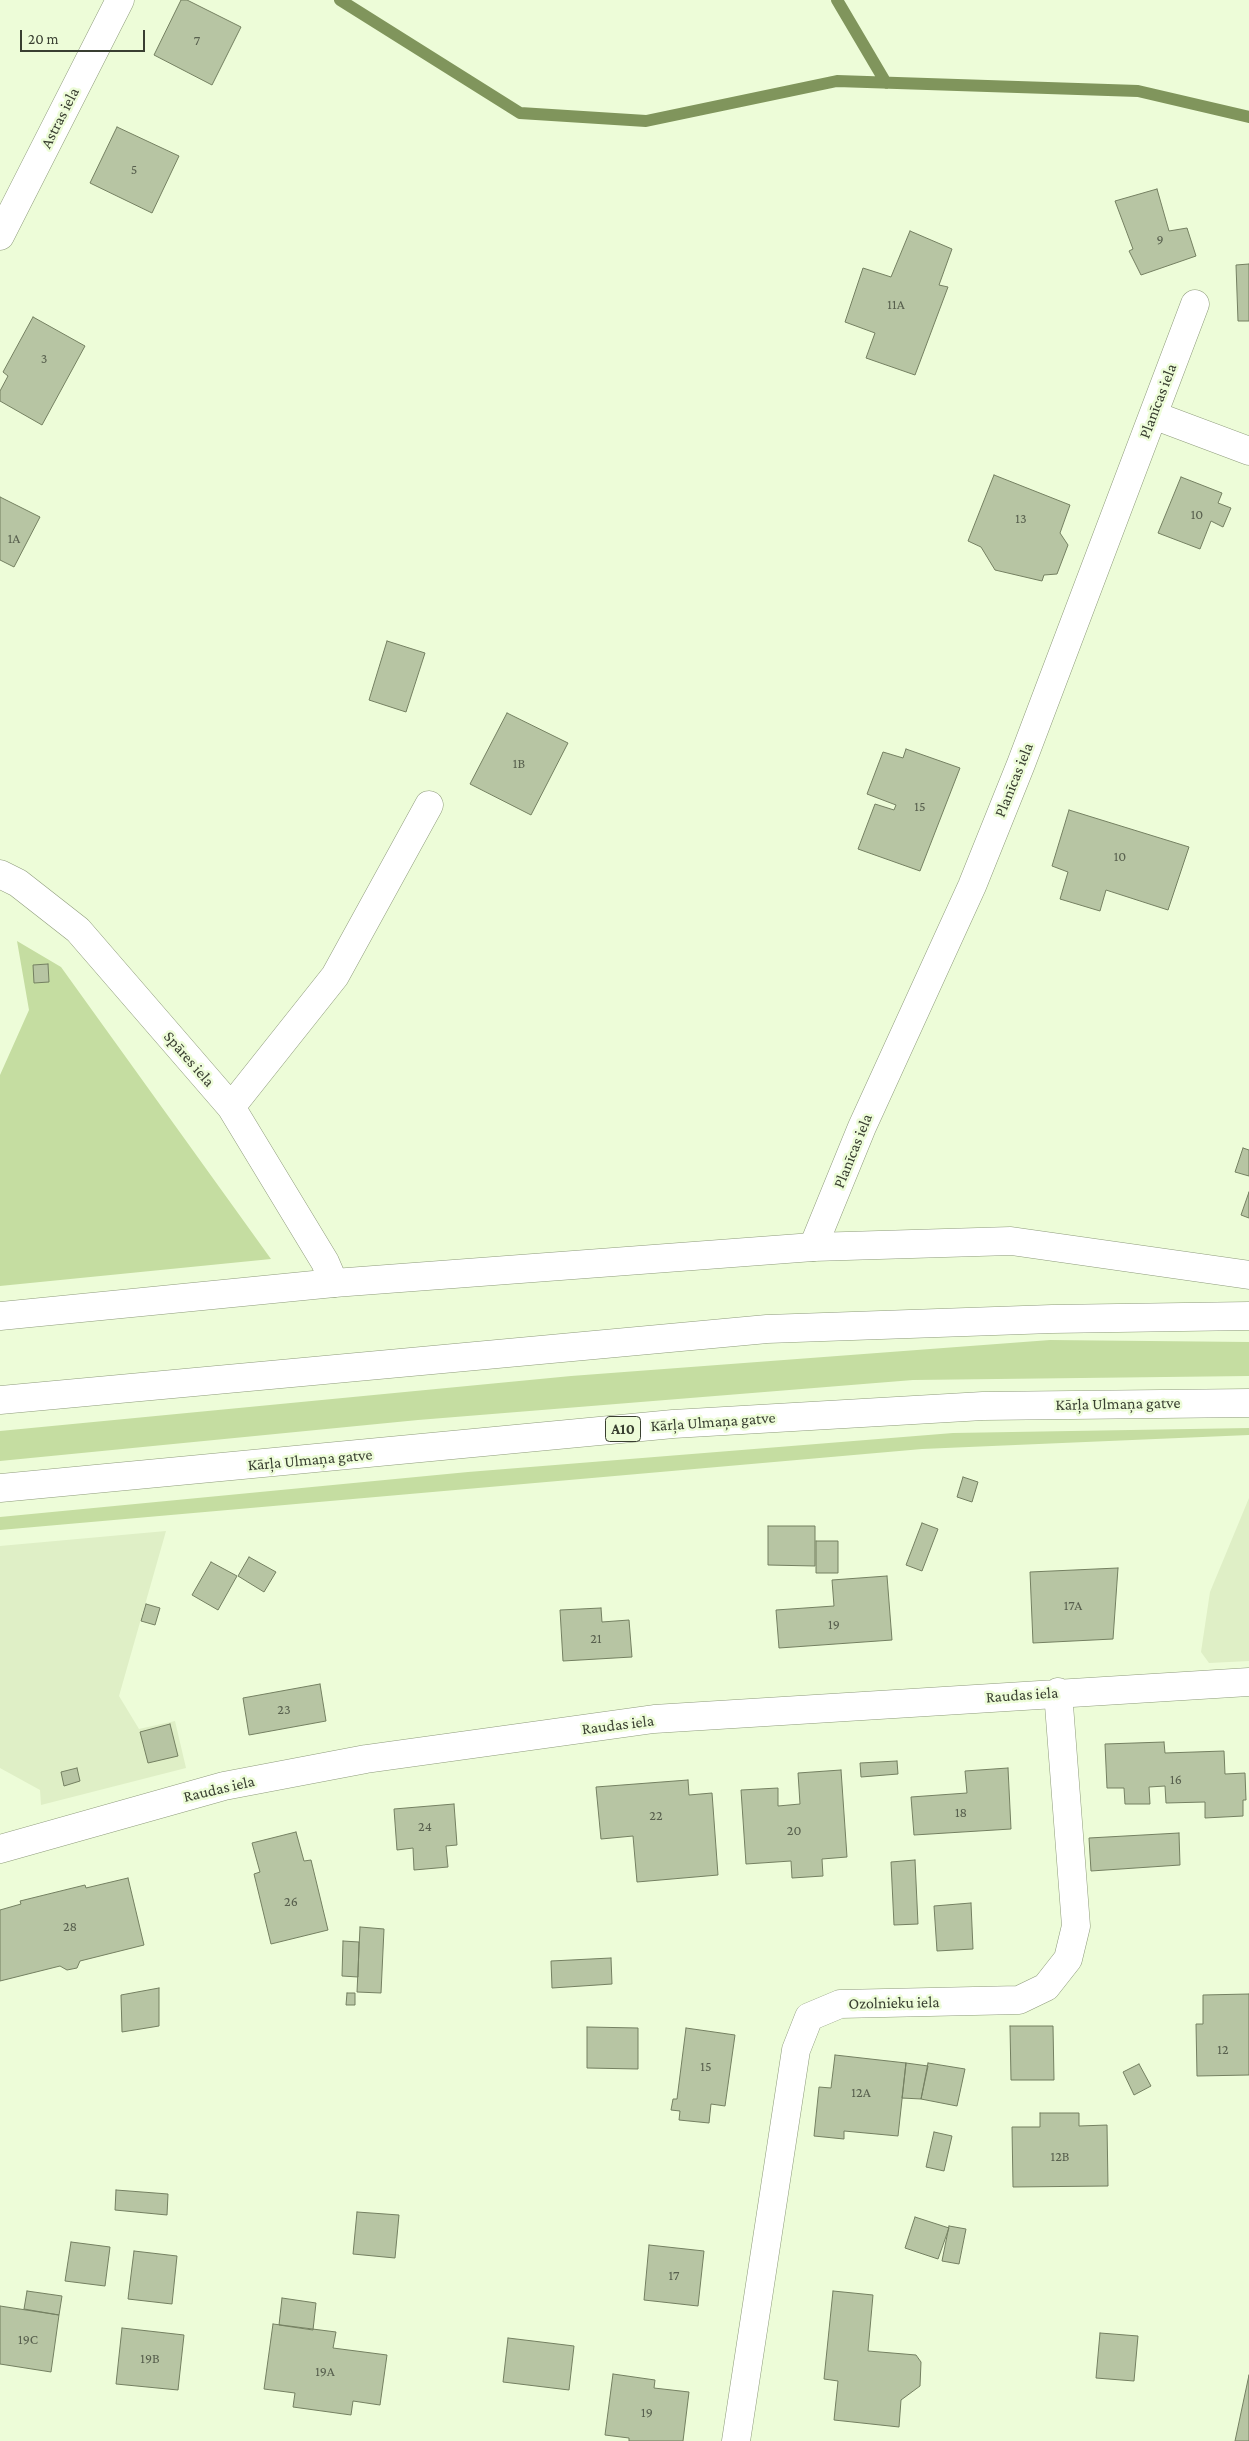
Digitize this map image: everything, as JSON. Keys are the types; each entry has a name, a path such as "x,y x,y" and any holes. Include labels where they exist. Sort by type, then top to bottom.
{"main road":[{"name":"Astras iela","path":"0,236 120,0"},
{"name":"Planīcas iela","path":"814,1247 862,1127 975,877 1021,764 1195,304"},
{"path":"1153,415 1249,451"},
{"path":"231,1107 335,976 429,805"},
{"name":"Spāres iela","path":"0,874 18,883 78,930 231,1107 325,1262 334,1283"},
{"path":"0,1316 334,1283 814,1247 1012,1241 1249,1276"},
{"path":"0,1400 767,1329 1052,1319 1249,1316"},
{"name":"Kārļa Ulmaņa gatve","path":"0,1488 673,1424 983,1406 1249,1403"},
{"name":"Raudas iela","path":"0,1849 224,1786 366,1759 654,1719 1058,1692 1249,1682"},
{"name":"Ozolnieku iela","path":"736,2441 796,2050 809,2017 840,2004 1019,2000 1046,1987 1068,1959 1076,1926 1058,1692"}],"shaded area":[{"path":"17,941 61,967 271,1259 0,1286 0,1075 29,1010"},
{"path":"1050,1340 1249,1342 1249,1376 913,1380 418,1420 0,1461 0,1431 571,1376"},
{"path":"1249,1428 1249,1435 922,1449 0,1530 0,1517 468,1472 953,1433"},
{"path":"1249,1498 1249,1661 1209,1663 1201,1652 1210,1592"},
{"path":"166,1531 119,1696 139,1729 175,1721 186,1768 41,1805 40,1790 0,1768 0,1546"}],"building":[{"path":"181,0 187,0 241,27 212,85 154,55"},
{"path":"117,127 179,156 152,213 90,183"},
{"path":"1157,189 1169,231 1187,228 1196,256 1141,275 1129,251 1133,249 1115,201"},
{"path":"910,231 952,249 939,285 948,287 915,375 866,358 875,333 845,322 863,268 891,277"},
{"path":"1249,264 1249,321 1238,321 1236,265"},
{"path":"33,317 85,346 42,425 0,401 0,391 8,376 3,372"},
{"path":"994,475 1070,505 1060,533 1068,545 1057,574 1044,575 1042,581 995,570 981,547 968,541"},
{"path":"1181,477 1222,493 1218,503 1231,508 1223,527 1211,521 1200,549 1158,533"},
{"path":"0,497 40,517 14,567 0,560"},
{"path":"387,641 425,653 406,712 369,700"},
{"path":"507,713 568,743 531,815 470,784"},
{"path":"906,749 960,768 920,871 858,849 875,804 894,810 896,805 867,794 883,752 903,758"},
{"path":"1069,810 1189,847 1168,910 1106,890 1100,911 1060,899 1068,872 1052,866"},
{"path":"48,964 49,982 34,983 33,965"},
{"path":"1243,1148 1249,1150 1249,1176 1235,1172"},
{"path":"1249,1192 1249,1218 1241,1215"},
{"path":"963,1477 978,1482 972,1502 957,1497"},
{"path":"922,1523 938,1529 922,1571 906,1565"},
{"path":"768,1526 815,1526 815,1566 768,1565"},
{"path":"816,1541 838,1541 838,1573 816,1573"},
{"path":"249,1557 276,1572 264,1592 238,1576"},
{"path":"211,1562 237,1576 218,1610 192,1595"},
{"path":"1118,1568 1113,1639 1033,1643 1030,1572"},
{"path":"887,1576 892,1640 779,1648 776,1610 834,1606 832,1580"},
{"path":"146,1604 160,1608 155,1625 141,1621"},
{"path":"601,1608 602,1622 629,1620 632,1657 563,1661 560,1610"},
{"path":"320,1684 326,1721 249,1735 243,1698"},
{"path":"170,1724 178,1756 148,1763 140,1732"},
{"path":"1164,1742 1165,1753 1224,1751 1225,1774 1245,1773 1246,1800 1243,1800 1243,1816 1205,1818 1205,1802 1166,1803 1165,1786 1149,1787 1150,1804 1125,1804 1124,1788 1107,1788 1105,1744"},
{"path":"897,1761 898,1774 861,1777 860,1763"},
{"path":"77,1768 80,1781 64,1786 61,1772"},
{"path":"1008,1768 1011,1829 914,1835 911,1797 967,1793 965,1771"},
{"path":"841,1770 847,1857 822,1859 823,1876 792,1878 791,1861 746,1864 741,1790 778,1788 778,1806 800,1804 798,1773"},
{"path":"688,1780 689,1795 712,1793 718,1875 637,1882 633,1836 601,1839 596,1787"},
{"path":"454,1804 457,1845 446,1846 448,1867 414,1870 413,1848 397,1850 394,1809"},
{"path":"296,1832 304,1861 311,1860 328,1930 271,1944 254,1874 260,1872 252,1843"},
{"path":"1179,1833 1180,1865 1091,1871 1089,1838"},
{"path":"915,1860 918,1924 894,1925 891,1862"},
{"path":"128,1878 144,1945 80,1961 77,1968 67,1970 60,1966 0,1981 0,1910 21,1904 20,1901 85,1885 86,1888"},
{"path":"971,1903 973,1949 937,1951 934,1906"},
{"path":"360,1927 384,1929 381,1993 357,1992"},
{"path":"343,1941 359,1942 358,1977 342,1976"},
{"path":"611,1958 612,1984 552,1988 551,1961"},
{"path":"159,1988 159,2026 122,2032 121,1995"},
{"path":"347,1993 355,1993 355,2005 346,2005"},
{"path":"1249,1994 1249,2075 1197,2076 1196,2024 1203,2024 1203,1995"},
{"path":"1010,2026 1053,2026 1054,2080 1011,2080"},
{"path":"587,2027 638,2028 638,2069 587,2068"},
{"path":"686,2028 735,2035 725,2106 711,2104 709,2123 679,2120 680,2111 671,2110 673,2099 677,2099"},
{"path":"835,2055 906,2063 898,2136 844,2131 844,2139 814,2136 819,2087 831,2088"},
{"path":"906,2063 928,2066 921,2099 902,2098"},
{"path":"928,2063 965,2069 957,2106 921,2099"},
{"path":"1139,2064 1151,2086 1134,2095 1123,2072"},
{"path":"1040,2113 1079,2113 1079,2126 1107,2125 1108,2186 1013,2187 1012,2127 1040,2127"},
{"path":"934,2132 952,2136 944,2171 926,2167"},
{"path":"116,2190 168,2194 167,2215 115,2210"},
{"path":"357,2212 399,2215 395,2258 353,2254"},
{"path":"915,2217 949,2228 938,2259 905,2248"},
{"path":"949,2226 966,2229 959,2264 942,2261"},
{"path":"71,2242 110,2247 105,2286 65,2281"},
{"path":"649,2245 704,2251 698,2306 644,2300"},
{"path":"134,2251 177,2256 172,2304 128,2299"},
{"path":"27,2291 62,2296 59,2315 24,2309"},
{"path":"833,2291 873,2295 868,2351 916,2355 921,2362 920,2386 901,2400 899,2427 834,2420 838,2381 824,2379"},
{"path":"282,2298 316,2303 313,2330 279,2325"},
{"path":"0,2306 59,2315 51,2372 0,2364"},
{"path":"273,2324 336,2332 333,2348 387,2355 380,2405 353,2401 351,2415 293,2407 295,2393 264,2389"},
{"path":"122,2328 184,2335 178,2390 116,2384"},
{"path":"1100,2333 1138,2336 1134,2381 1096,2378"},
{"path":"508,2338 574,2346 569,2390 503,2382"},
{"path":"613,2374 655,2380 654,2388 689,2392 683,2441 629,2441 629,2438 605,2435"},
{"path":"1249,2375 1249,2441 1235,2441"}],"waterway":[{"path":"340,0 520,113 646,121 837,81 1138,91 1249,117"},
{"path":"837,0 886,83"}]}
